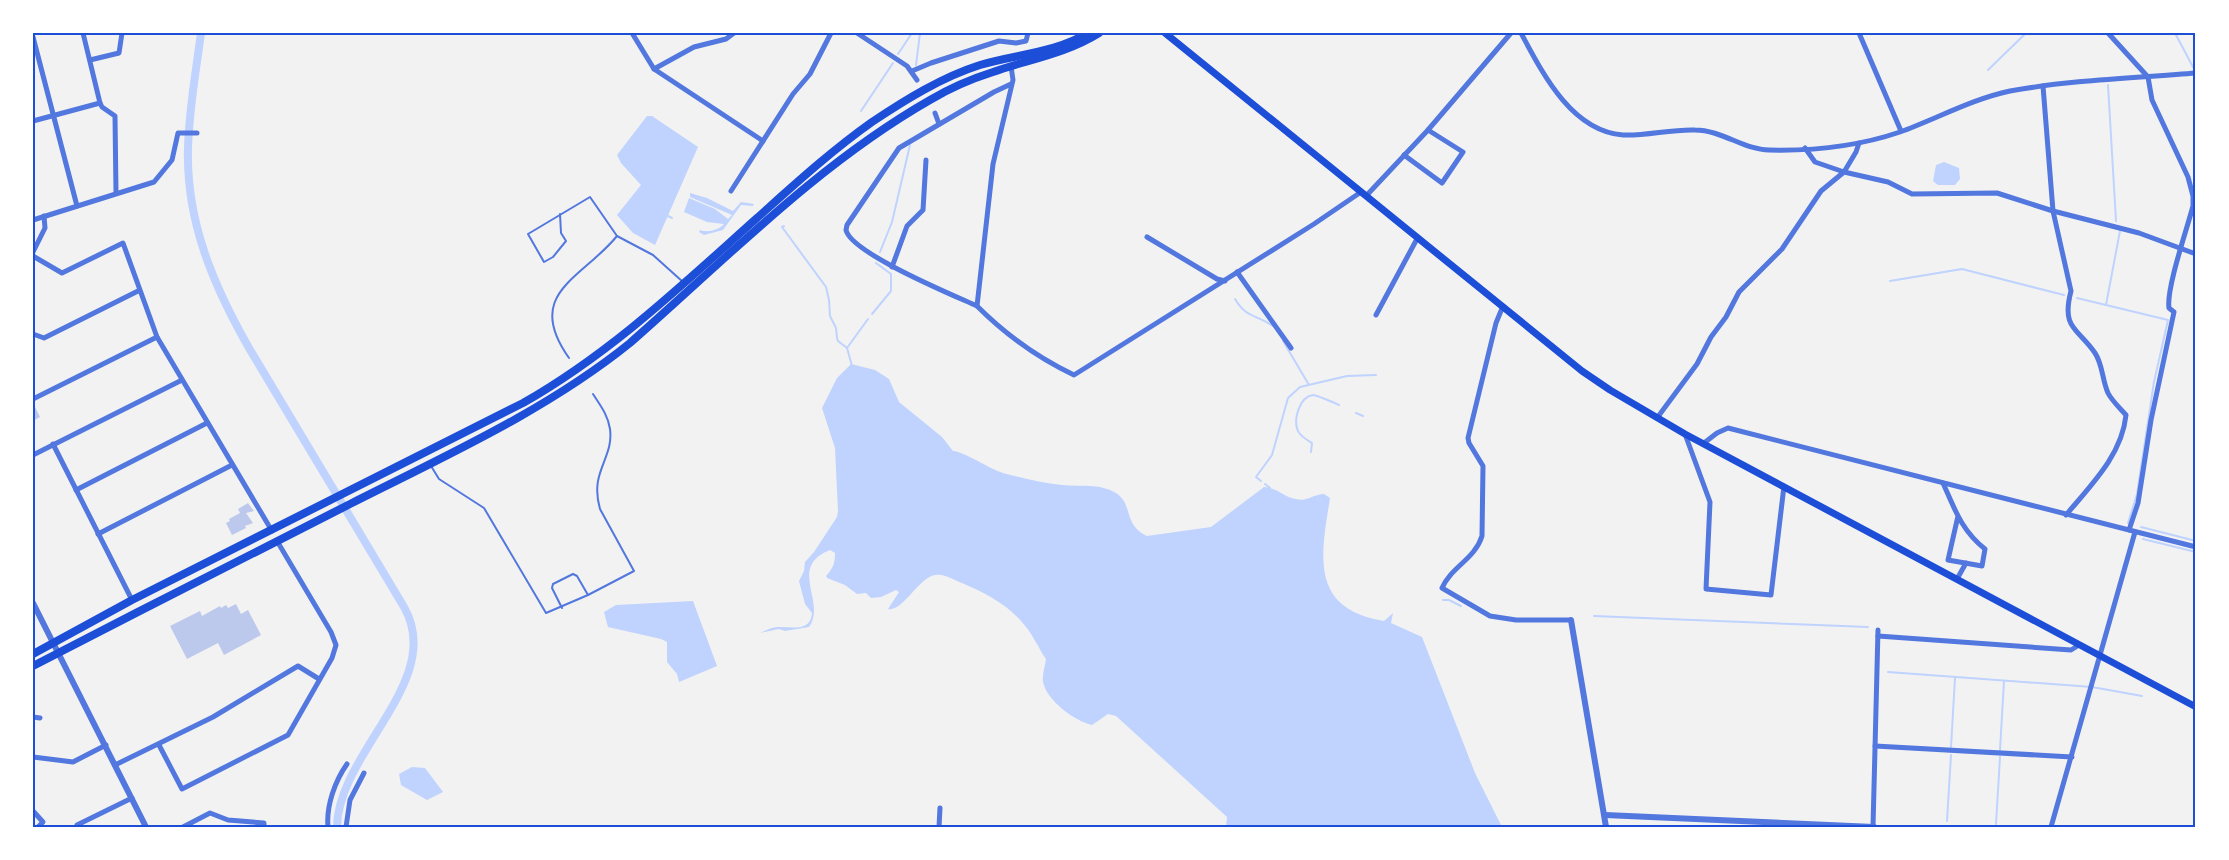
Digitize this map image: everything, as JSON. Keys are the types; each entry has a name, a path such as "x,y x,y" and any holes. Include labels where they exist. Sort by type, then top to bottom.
{"main road":[{"path":"33,654 132,600 345,494 540,393 603,352 821,160 889,111 969,69 1059,47 1088,33"},
{"path":"33,666 336,512 547,401 609,360 795,196 861,144 903,116 950,89 978,77 1069,49 1099,33"},
{"path":"1165,33 1588,375 1610,390 1685,434 2196,707"}],"street":[{"path":"83,33 100,103 115,116 116,193"},
{"path":"90,60 119,53 122,33"},
{"path":"632,33 654,69 763,141"},
{"path":"654,69 694,47 726,39 734,33"},
{"path":"731,191 793,94 810,74 831,33"},
{"path":"857,33 912,71 918,80"},
{"path":"912,71 999,40 1016,43 1026,41 1028,33"},
{"path":"1011,84 899,147 847,225 847,234 892,267 977,306 999,328 1053,365 1074,375 1364,194 1428,130 1512,33"},
{"path":"1521,33 1554,91 1568,106 1590,123 1621,135 1696,130 1715,132 1767,150 1859,143 1902,131 1989,97 2043,86 2196,73"},
{"path":"1859,33 1902,131"},
{"path":"2050,827 2101,657 2132,531 2151,420 2174,312 2169,308 2168,303 2193,206 2188,177 2152,100 2148,77 2108,33"},
{"path":"33,37 77,206"},
{"path":"977,306 993,164 1011,84 1011,66"},
{"path":"2043,86 2053,211 2071,291 2069,299 2072,327 2096,353 2108,393 2126,415 2120,439 2100,474 2067,514"},
{"path":"33,121 100,103"},
{"path":"935,113 939,124"},
{"path":"1404,155 1442,183 1463,152 1428,130"},
{"path":"33,219 154,182 163,174 172,160 178,133 197,134"},
{"path":"1657,418 1697,364 1738,292 1782,249 1806,210 1821,191 1844,172 1859,143"},
{"path":"1805,148 1815,162 1844,172 1881,180 1912,194 1997,194 2139,233 2196,254"},
{"path":"892,267 907,225 923,210 926,160"},
{"path":"33,252 45,228 44,216"},
{"path":"1147,237 1216,279 1225,280"},
{"path":"1376,315 1418,237"},
{"path":"33,256 62,273 123,243 138,291 157,337 272,531"},
{"path":"1237,272 1291,348"},
{"path":"33,334 44,338 138,291"},
{"path":"1503,306 1496,323 1468,438 1483,466 1482,536 1479,545 1468,559 1451,573 1442,588 1490,616 1516,620 1571,620 1606,827"},
{"path":"33,399 157,337"},
{"path":"33,455 182,380"},
{"path":"75,490 207,423"},
{"path":"1704,443 1717,432 1728,428 2196,547"},
{"path":"1685,434 1710,502 1706,589 1771,595 1784,486"},
{"path":"53,444 132,600"},
{"path":"98,534 232,465"},
{"path":"1943,483 1958,516 1963,528 1985,549 1982,566 1948,560 1958,516"},
{"path":"159,745 182,789 288,735 332,658 336,645 331,632 278,541"},
{"path":"1958,579 1965,563"},
{"path":"33,603 146,827"},
{"path":"1605,815 1874,827 1878,633 2071,650 2079,645"},
{"path":"115,765 213,717 298,666 319,679"},
{"path":"33,757 73,762 105,745"},
{"path":"1875,746 2072,757"},
{"path":"328,827 332,798 347,764"},
{"path":"346,827 350,800 364,773"},
{"path":"78,827 77,825 132,798"},
{"path":"939,827 940,808"},
{"path":"33,811 44,822 38,827"},
{"path":"183,827 210,813 228,820 264,823 264,827"},
{"path":"196,820 200,827"}],"lane":[{"path":"560,214 561,233 566,241 553,257 544,262 528,234 560,214 590,197 617,236 653,255 684,283"},
{"path":"569,358 554,333 552,316 555,300 565,285 617,236"},
{"path":"429,464 439,479 484,508 546,613 562,608 634,571 600,508 597,498 597,481 608,448 610,430 605,413 593,394"},
{"path":"562,608 552,588 553,584 573,574 577,576 588,595"}],"water":[{"path":"647,116 652,116 698,147 655,245 633,233 617,215 641,185 621,163 617,155"},
{"path":"1944,162 1959,168 1960,179 1955,185 1938,185 1933,181 1936,165"},
{"path":"690,193 707,198 733,211 741,202 754,204 753,206 741,205 723,230 704,235 699,232 700,230 713,230 724,224 707,222 684,212 689,198 715,209 728,219 732,215 690,197"},
{"path":"851,364 875,370 889,379 899,402 942,437 953,451 1017,477 1110,490 1124,501 1133,524 1147,536 1211,527 1264,487 1296,499 1324,494 1330,498 1323,559 1332,592 1343,605 1360,615 1384,621 1393,613 1391,623 1422,637 1475,773 1502,827 1226,827 1227,817 1116,716 1108,714 1092,725 1078,719 1056,703 1043,682 1046,659 1019,619 989,596 945,576 929,577 894,609 888,609 899,592 896,590 881,597 871,598 866,593 857,594 845,585 827,578 835,560 835,553 830,550 817,557 811,566 809,575 814,607 813,617 809,627 760,633 776,627 804,626 811,619 812,613 805,604 799,581 805,562 837,517 838,511 835,448 822,408 837,378"},
{"path":"693,601 717,666 679,682 677,674 667,662 667,642 608,627 604,612 616,605"},
{"path":"412,767 425,768 443,792 427,800 401,785 399,774"}],"building":[{"path":"33,403 40,417 33,421"},
{"path":"248,503 254,511 246,513 253,523 232,535 226,523 240,513 238,509"},
{"path":"236,604 241,614 248,610 261,635 224,655 218,643 187,659 170,626 200,611 202,616 220,606 221,608 226,605 228,608"}],"waterway":[{"path":"201,33 191,104 188,148 192,201 204,252 224,300 249,348 404,607 413,634 411,662 402,689 354,771 342,799 337,827"},
{"path":"898,54 912,33"},
{"path":"916,65 920,33"},
{"path":"1988,70 2026,33"},
{"path":"2175,33 2193,67"},
{"path":"861,111 893,63"},
{"path":"2108,85 2116,221"},
{"path":"880,252 892,222 910,145"},
{"path":"666,215 672,218"},
{"path":"784,226 782,227 826,287 830,316 836,328 837,338 847,348 852,366"},
{"path":"2106,305 2120,231"},
{"path":"872,314 891,291 891,274 876,263"},
{"path":"1890,281 1962,269 2064,295"},
{"path":"2077,298 2168,320 2154,382 2137,494 2128,523"},
{"path":"1235,299 1248,313 1273,326"},
{"path":"847,348 868,319"},
{"path":"1283,341 1309,385"},
{"path":"1261,481 1256,477 1272,455 1288,398 1300,387 1347,376 1376,375"},
{"path":"1311,452 1312,443 1298,431 1296,421 1301,404 1313,395 1339,405"},
{"path":"1356,413 1363,416"},
{"path":"1265,484 1270,488"},
{"path":"2141,527 2196,541"},
{"path":"2143,539 2196,552"},
{"path":"1443,600 1449,600 1461,606"},
{"path":"1594,616 1868,627"},
{"path":"1888,672 2092,687 2142,696"},
{"path":"1951,747 1955,678"},
{"path":"2000,750 2004,681"},
{"path":"1947,821 1951,755"},
{"path":"1996,824 2000,757"}]}
